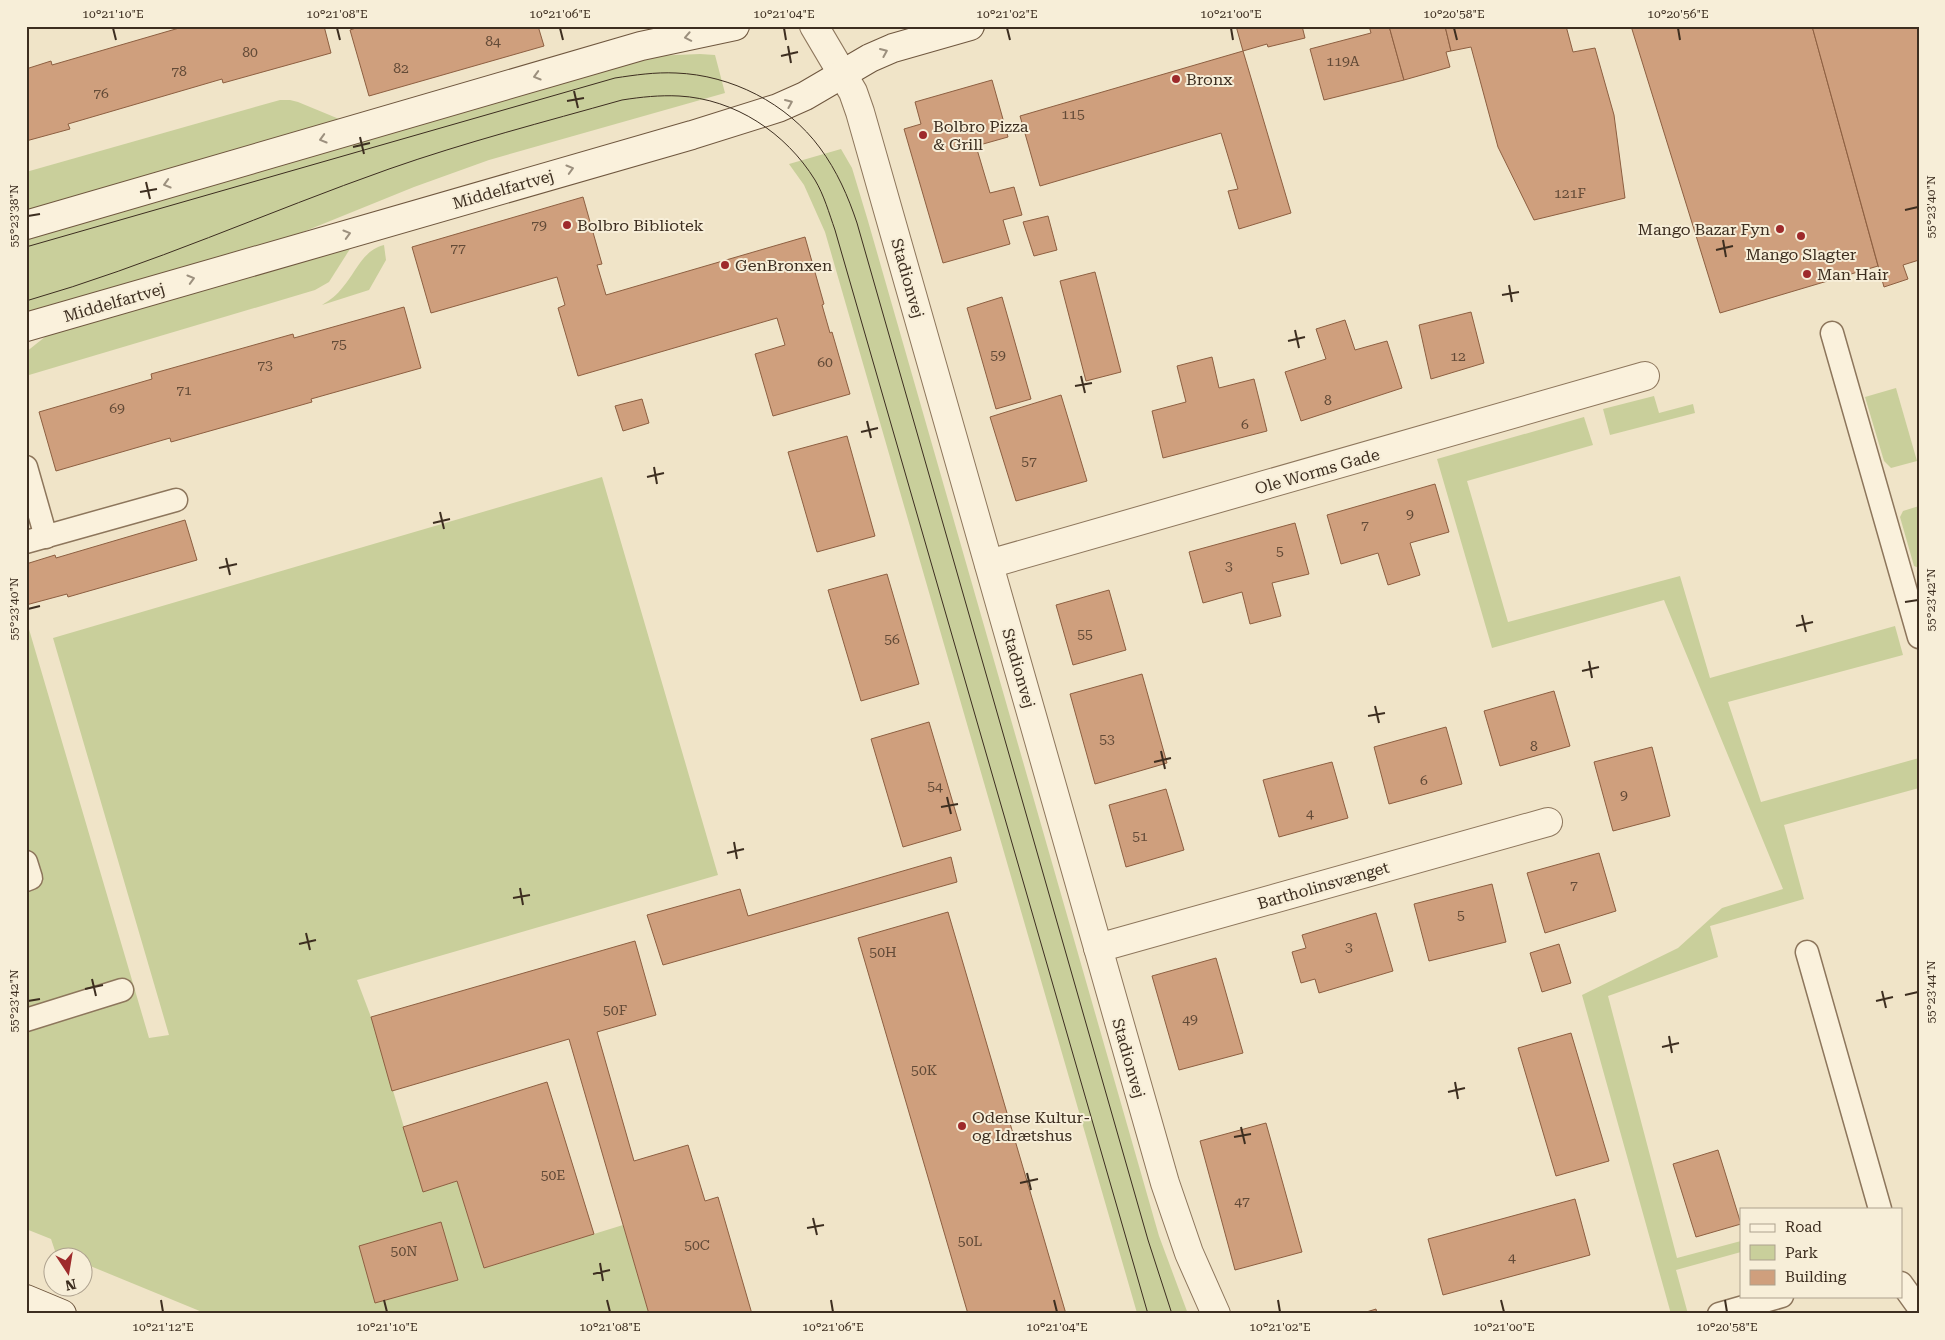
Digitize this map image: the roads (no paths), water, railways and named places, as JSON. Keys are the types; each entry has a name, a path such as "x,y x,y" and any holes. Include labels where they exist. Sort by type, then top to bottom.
{"street":[{"path":"26,225 641,46 735,26"},
{"name":"Stadionvej","path":"814,26 841,75 853,92 860,112 1165,1183 1189,1253 1216,1314"},
{"name":"Middelfartvej","path":"26,328 692,135 778,108 804,96 870,58 893,48 970,26"},
{"name":"Ole Worms Gade","path":"989,564 1645,376"},
{"name":"Bartholinsvænget","path":"1098,948 1548,822"},
{"path":"26,1299 62,1314"}],"lane":[{"path":"1832,333 1919,637"},
{"path":"26,467 36,540 176,500"},
{"path":"26,862 31,878 26,880"},
{"path":"1807,952 1880,1208"},
{"path":"26,1020 122,990"},
{"path":"1902,1284 1919,1308"},
{"path":"1719,1314 1775,1298"}],"tram line":[{"path":"26,247 615,78 645,74 676,73 717,79 756,94 774,105 807,132 820,148 837,175 857,223 1148,1240 1172,1314"},
{"path":"26,301 164,255 418,159 622,100 643,97 679,96 720,104 757,122 789,147 815,180 824,198 835,230 1148,1314"}],"place":[{"name":"Bronx","path":"1176,79"},
{"name":"Bolbro Pizza & Grill","path":"923,135"},
{"name":"Bolbro Bibliotek","path":"567,225"},
{"name":"Mango Bazar Fyn","path":"1780,229"},
{"name":"Mango Slagter","path":"1801,236"},
{"name":"GenBronxen","path":"725,265"},
{"name":"Man Hair","path":"1807,274"},
{"name":"Odense Kultur- og Idrætshus","path":"962,1126"}]}
